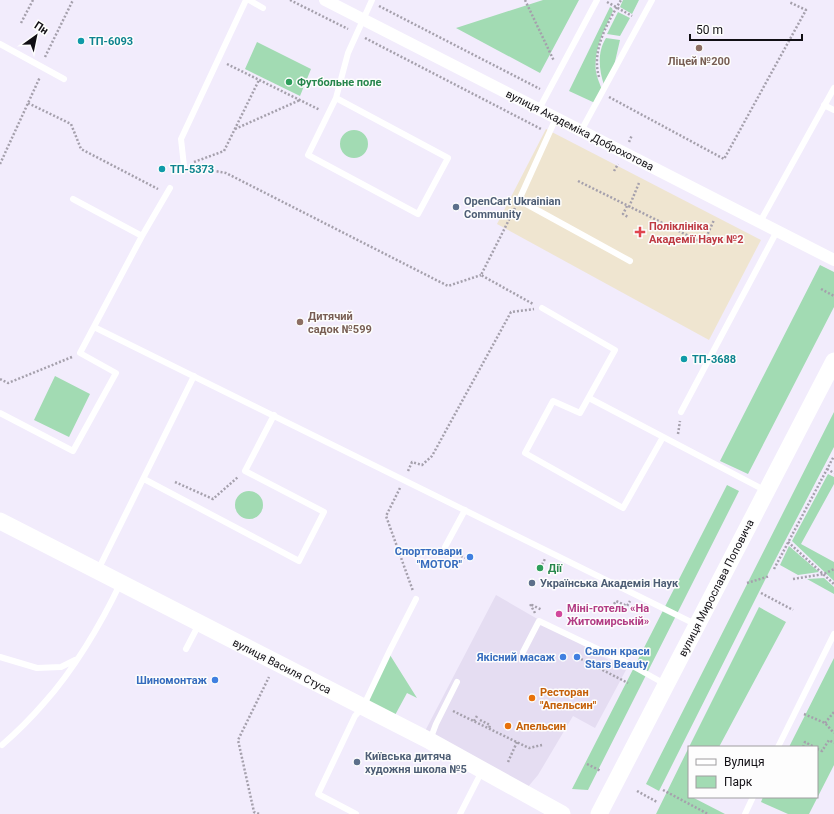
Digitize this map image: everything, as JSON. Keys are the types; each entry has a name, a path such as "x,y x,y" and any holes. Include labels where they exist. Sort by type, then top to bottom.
{"street":[{"name":"вулиця Академіка Доброхотова","path":"325,0 834,260"},
{"name":"вулиця Мирослава Поповича","path":"599,814 767,491 832,372"},
{"name":"вулиця Василя Стуса","path":"0,520 430,742 562,814"}],"lane":[{"path":"184,166 181,138 246,0"},
{"path":"249,0 263,8"},
{"path":"539,109 597,0"},
{"path":"582,131 652,0"},
{"path":"336,98 448,158 418,214 308,155 336,98 346,52 357,34 372,1"},
{"path":"0,44 64,78"},
{"path":"760,222 834,88"},
{"path":"824,105 834,110"},
{"path":"556,118 519,200 630,261"},
{"path":"0,413 73,451 116,372 80,353 142,236 169,191"},
{"path":"73,199 142,236"},
{"path":"681,412 777,231"},
{"path":"542,308 615,350 580,413 553,401 525,453 623,508 663,437"},
{"path":"94,327 697,625"},
{"path":"98,571 194,376"},
{"path":"589,398 767,491"},
{"path":"144,479 158,485 299,561 324,512 245,471 274,415"},
{"path":"445,547 465,510"},
{"path":"2,745 44,703 67,674 99,623 120,583"},
{"path":"356,814 318,794 355,716 363,707 416,599"},
{"path":"92,620 99,623"},
{"path":"523,652 540,621 629,664 666,685"},
{"path":"186,649 199,624"},
{"path":"778,746 834,634"},
{"path":"0,657 37,668 61,667 76,659"},
{"path":"430,742 436,724 457,682"},
{"path":"460,814 483,770"},
{"path":"745,814 753,798"}],"path":[{"path":"22,23 33,0"},
{"path":"0,164 45,68 46,55 73,0"},
{"path":"290,0 549,133"},
{"path":"525,0 559,70"},
{"path":"603,0 641,20"},
{"path":"621,0 602,37 599,50 598,71 603,91 724,158 806,10 789,2"},
{"path":"372,1 548,92"},
{"path":"218,60 328,114"},
{"path":"184,166 224,151 259,80"},
{"path":"235,129 300,100"},
{"path":"28,103 71,124 81,148 169,191"},
{"path":"184,166 226,173 448,286 481,275 519,200"},
{"path":"578,181 645,216 699,241 705,240 714,220"},
{"path":"628,217 623,214 639,183"},
{"path":"481,275 542,308"},
{"path":"821,289 834,296"},
{"path":"408,472 412,462 422,465 432,456 511,312 542,308"},
{"path":"0,379 8,383 80,353"},
{"path":"677,445 681,412"},
{"path":"774,568 834,456"},
{"path":"827,469 834,473"},
{"path":"158,485 171,480 213,499 245,471"},
{"path":"404,480 386,516 416,599"},
{"path":"788,542 834,584"},
{"path":"793,579 824,574 834,569"},
{"path":"747,583 770,576"},
{"path":"760,593 793,610"},
{"path":"581,659 628,683"},
{"path":"260,814 254,812 238,740 277,663"},
{"path":"825,724 834,712"},
{"path":"456,713 529,748 542,745"},
{"path":"474,721 477,716"},
{"path":"480,720 490,725 489,729"},
{"path":"815,720 825,724 834,732"},
{"path":"818,749 822,751 829,740 834,743"},
{"path":"508,762 517,742"},
{"path":"803,746 805,742 812,746"},
{"path":"588,764 601,771"},
{"path":"663,790 708,814"},
{"path":"637,791 657,802"}],"shaded area":[{"path":"546,129 761,240 709,340 497,224"},
{"path":"496,595 626,670 595,728 573,716 538,775 527,788 424,733"}],"green space":[{"path":"543,0 579,0 540,73 456,28"},
{"path":"623,0 639,0 632,14 620,7"},
{"path":"610,7 613,11 600,41 596,56 596,72 602,90 595,103 569,91"},
{"path":"618,12 630,18 620,36 607,34"},
{"path":"606,38 620,40 614,66 604,85 601,73 600,55"},
{"name":"Футбольне поле","path":"257,42 311,69 300,96 245,69"},
{"path":"354,130 364,134 368,144 364,154 354,158 344,154 340,144 344,134"},
{"path":"820,265 834,272 834,307 748,474 720,461"},
{"path":"55,376 90,394 69,437 34,420"},
{"path":"834,412 834,447 773,564 659,791 646,784"},
{"path":"828,474 834,477 834,484 801,544 834,562 834,581 792,541"},
{"path":"727,485 739,491 588,790 572,789"},
{"path":"249,491 259,495 263,505 259,515 249,519 239,515 235,505 239,495"},
{"path":"789,546 819,572 798,575 780,565"},
{"path":"824,578 834,587 834,594 807,579"},
{"path":"759,607 786,622 720,746 690,746"},
{"path":"390,655 417,698 407,693 394,717 371,706 369,699"},
{"path":"834,658 834,765 818,796 818,746 790,746"},
{"path":"688,749 688,798 694,798 725,814 656,814"},
{"path":"763,798 817,798 809,814 788,814 761,802"}],"place":[{"name":"ТП-6093","path":"81,41"},
{"name":"Ліцей №200","path":"699,48"},
{"name":"Футбольне поле","path":"289,82"},
{"name":"ТП-5373","path":"162,169"},
{"name":"OpenCart Ukrainian Community","path":"456,207"},
{"name":"Поліклініка Академії Наук №2","path":"640,232"},
{"name":"Дитячий садок №599","path":"300,322"},
{"name":"ТП-3688","path":"684,359"},
{"name":"Спорттовари \"MOTOR\"","path":"470,557"},
{"name":"Дії","path":"540,568"},
{"name":"Українська Академія Наук","path":"532,583"},
{"name":"Міні-готель «На Житомирській»","path":"559,614"},
{"name":"Якісний масаж","path":"563,657"},
{"name":"Салон краси Stars Beauty","path":"577,657"},
{"name":"Шиномонтаж","path":"215,680"},
{"name":"Ресторан \"Апельсин\"","path":"532,698"},
{"name":"Апельсин","path":"508,726"},
{"name":"Київська дитяча художня школа №5","path":"357,762"}]}
